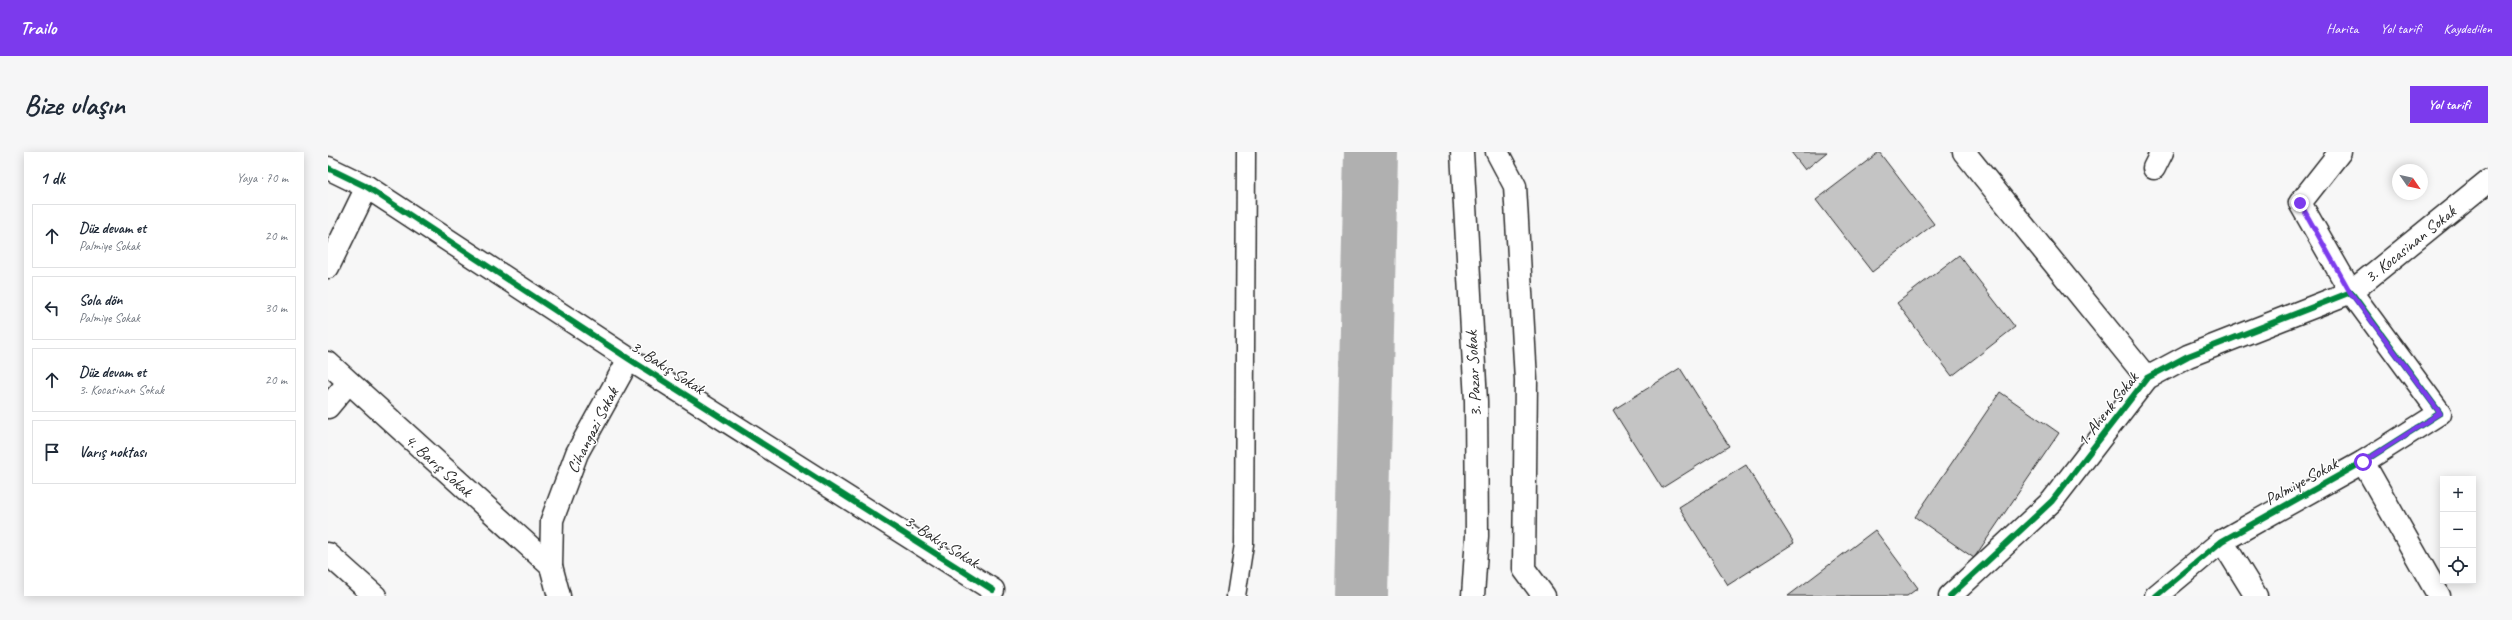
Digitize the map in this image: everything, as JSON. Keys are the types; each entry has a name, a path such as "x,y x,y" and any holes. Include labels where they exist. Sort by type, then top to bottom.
{"street":[{"name":"3. Pazar Sokak","path":"1462,152 1476,400 1477,536 1473,596"},
{"path":"1497,152 1515,186 1526,380 1524,569 1544,596"},
{"path":"1964,152 2148,378"},
{"name":"3. Kocasinan Sokak","path":"2340,152 2300,203 2350,292 2488,181"},
{"name":"3. Bakış Sokak","path":"328,168 366,187 629,359 993,590"},
{"path":"328,267 366,187"},
{"name":"1. Ahenk Sokak","path":"1950,596 2052,501 2148,378 2188,356 2350,292"},
{"name":"Palmiye Sokak","path":"2156,596 2222,541 2363,462 2440,413 2350,292"},
{"name":"Cihangazi Sokak","path":"559,596 551,566 552,520 577,453 629,359"},
{"name":"4. Barış Sokak","path":"328,363 348,383 551,566"},
{"path":"328,407 348,383"},
{"path":"2363,462 2440,596"},
{"path":"2222,541 2256,596"},
{"path":"328,554 375,596"}],"lane":[{"path":"1236,596 1244,544 1246,152"}],"building":[{"path":"1791,152 1827,152 1805,170"},
{"path":"1879,152 1934,224 1872,272 1816,200"},
{"path":"1959,255 2015,327 1952,376 1897,303"},
{"path":"1680,368 1729,446 1662,488 1613,410"},
{"path":"2000,392 2059,433 1974,558 1915,517"},
{"path":"1746,465 1794,543 1728,585 1679,507"},
{"path":"1875,530 1918,588 1907,596 1788,596"}],"waterway":[{"path":"1361,596 1371,152"}],"cycle path":[{"path":"328,168 367,187 629,359 993,590"},
{"path":"1950,596 2052,501 2147,378 2188,356 2351,292 2440,413 2363,462 2222,541 2156,596"}],"route":[{"path":"2300,203 2350,292 2440,413 2363,462"}]}
